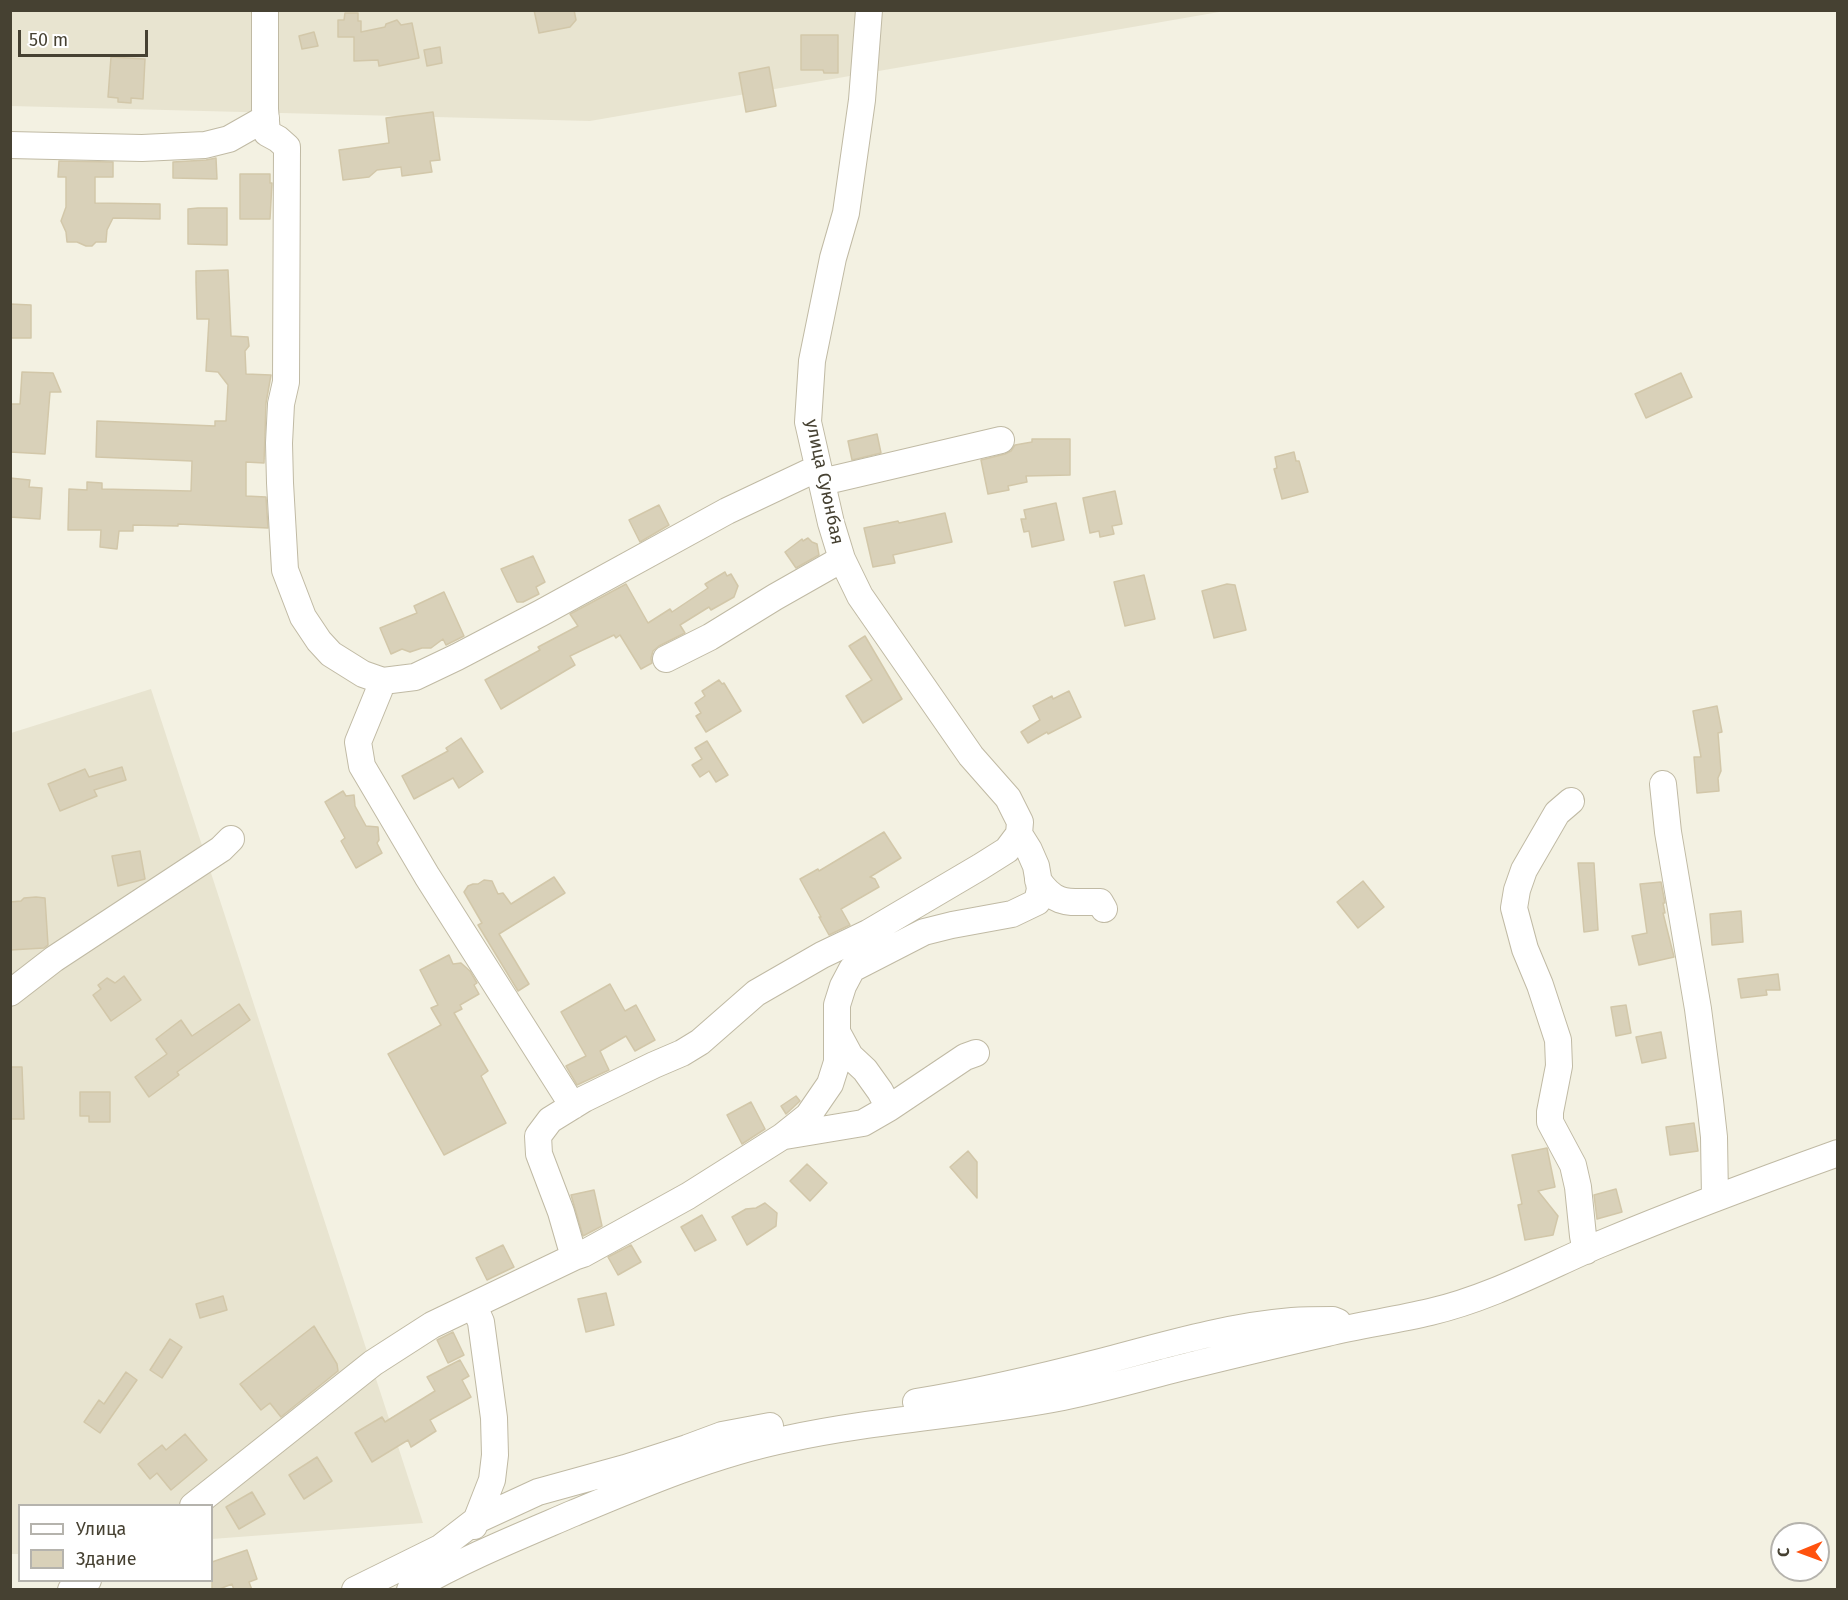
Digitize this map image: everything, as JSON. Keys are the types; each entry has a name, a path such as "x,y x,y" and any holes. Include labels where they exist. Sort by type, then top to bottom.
{"street":[{"path":"265,10 267,133 287,147 286,382 281,404 279,443 285,570 303,617 319,641 331,654 363,674 383,681 415,677 550,608 727,511 820,475 1001,440"},
{"name":"улица Суюнбая","path":"869,10 862,100 846,213 832,258 812,361 808,422 831,524 842,559 860,596 971,756 1008,798 1020,822 1019,834 1036,866 1038,880"},
{"path":"10,145 142,148 205,145 229,139 266,118"},
{"path":"666,659 710,638 775,597 842,559"},
{"path":"383,681 358,742 362,766 427,876 573,1106"},
{"path":"1663,784 1668,832 1698,1008 1710,1101 1714,1137 1715,1198"},
{"path":"1571,801 1557,813 1524,870 1514,908 1525,949 1540,985 1558,1040 1559,1066 1550,1122 1574,1166 1582,1236 1586,1251"},
{"path":"574,1257 561,1212 539,1154 538,1136 550,1120 573,1106 682,1053 700,1042 756,993 822,955 868,933 980,867 1007,850 1019,834"},
{"path":"10,993 54,959 221,849 231,839"},
{"path":"1038,880 1051,896 1060,900 1100,902 1104,909"},
{"path":"196,1504 373,1362 432,1325 583,1254 688,1196 783,1136 808,1116 831,1084 837,1062 837,1005 852,969 924,932 1012,914 1025,909 1036,902 1040,889 1038,880"},
{"path":"837,1031 850,1056 865,1070 890,1107"},
{"path":"783,1136 863,1123 965,1057 976,1053"},
{"path":"355,1590 410,1581 447,1568 620,1494 743,1449 790,1438 1062,1397 1352,1328 1434,1311 1468,1301 1506,1288 1586,1251 1715,1198 1838,1153"},
{"path":"474,1306 481,1322 494,1418 495,1455 492,1479 473,1528 482,1552"},
{"path":"410,1581 440,1548 475,1521 537,1492 625,1468 722,1435 826,1415 955,1396 1234,1330 1313,1320 1333,1320 1352,1328"},
{"path":"71,1590 86,1582"}],"shaded area":[{"path":"11,11 1225,11 590,121 11,106"},
{"path":"151,689 423,1523 213,1539 213,1504 18,1504 18,1554 11,1554 11,733"}],"building":[{"path":"534,10 574,10 576,20 570,27 539,33"},
{"path":"345,13 358,13 361,32 385,27 386,24 397,20 401,25 412,23 419,58 379,66 378,60 354,61 354,37 338,37 338,20 344,20"},
{"path":"314,32 318,46 302,49 299,36"},
{"path":"801,35 838,35 838,73 801,70"},
{"path":"440,47 442,63 427,66 424,50"},
{"path":"111,57 145,59 143,99 131,98 131,103 118,102 118,98 108,97"},
{"path":"769,67 776,106 746,112 739,73"},
{"path":"433,112 440,160 430,161 432,172 402,176 401,167 377,170 369,177 343,180 339,150 389,143 386,118"},
{"path":"216,158 217,179 173,178 173,162"},
{"path":"59,161 113,162 113,177 95,177 95,203 160,204 160,219 113,218 107,230 106,242 96,242 92,246 86,246 77,242 67,242 61,221 66,207 66,177 58,177"},
{"path":"240,174 270,174 270,183 272,183 270,219 240,219"},
{"path":"227,208 227,245 188,244 188,209"},
{"path":"228,270 231,336 248,337 249,346 245,351 246,374 271,375 266,403 264,463 246,462 246,496 266,497 268,528 178,524 178,526 133,525 133,531 119,531 117,549 100,547 101,530 68,530 69,489 87,490 87,482 102,483 102,489 191,491 192,461 96,457 97,421 215,426 215,421 226,421 228,385 218,372 206,371 209,319 197,319 196,271"},
{"path":"10,304 31,305 31,338 10,338"},
{"path":"22,372 53,373 61,392 50,392 45,454 10,452 10,404 20,404"},
{"path":"1681,373 1692,397 1646,418 1635,394"},
{"path":"877,434 881,453 852,460 848,441"},
{"path":"1032,439 1070,439 1070,475 1026,476 1027,482 1008,486 1009,490 988,494 981,460 1005,454 1015,445 1032,442"},
{"path":"1294,452 1308,492 1282,499 1274,469 1277,468 1275,457"},
{"path":"10,478 30,480 29,487 42,488 40,519 10,517"},
{"path":"1115,491 1122,524 1112,526 1114,534 1100,537 1099,531 1090,533 1083,498"},
{"path":"1056,503 1064,540 1032,547 1029,531 1024,532 1021,519 1026,519 1024,510"},
{"path":"659,505 669,525 640,542 629,520"},
{"path":"945,513 952,542 893,555 895,563 873,567 864,528"},
{"path":"808,538 817,544 819,555 796,568 785,552 802,539 803,541"},
{"path":"533,556 545,582 536,587 539,594 523,602 517,602 501,569"},
{"path":"725,572 727,576 731,574 738,586 734,597 711,610 709,607 680,625 685,633 659,646 653,651 652,663 641,669 620,635 616,638 614,635 570,656 575,665 501,709 485,680 540,650 538,647 578,626 570,614 626,584 648,623 670,609 672,612 708,588 705,584"},
{"path":"1144,575 1155,619 1125,626 1114,582"},
{"path":"1227,584 1235,585 1246,630 1214,638 1202,591"},
{"path":"444,592 464,636 446,645 443,639 431,648 410,652 402,649 391,654 380,628 417,613 414,606"},
{"path":"865,636 902,699 863,723 846,696 872,680 849,646"},
{"path":"719,680 722,684 724,683 741,711 706,732 696,716 701,713 695,703 705,696 702,691"},
{"path":"1069,691 1081,717 1028,743 1021,732 1040,720 1033,706 1052,696 1053,699"},
{"path":"1717,706 1722,732 1718,733 1721,771 1718,778 1719,791 1697,793 1694,757 1701,757 1693,711"},
{"path":"461,738 483,772 459,788 453,778 414,799 402,776 448,751 446,748"},
{"path":"707,741 728,775 716,782 709,771 700,777 692,765 702,759 695,748"},
{"path":"122,767 126,780 94,790 97,796 60,811 48,784 85,769 89,777"},
{"path":"343,791 346,796 354,795 355,806 366,826 378,827 379,840 377,843 382,853 356,868 341,841 345,838 325,802"},
{"path":"884,832 901,858 870,877 875,879 879,887 841,909 850,925 829,935 800,879 818,869 819,871"},
{"path":"140,851 145,879 118,886 112,856"},
{"path":"1578,863 1594,863 1598,930 1584,932"},
{"path":"554,877 565,893 499,934 529,984 518,991 478,925 482,923 464,892 468,886 473,884 484,880 492,881 498,894 503,893 511,904"},
{"path":"1363,881 1384,907 1358,928 1337,902"},
{"path":"1661,882 1665,903 1663,903 1665,913 1663,913 1674,957 1639,965 1632,936 1647,933 1640,884"},
{"path":"36,897 45,898 48,945 44,948 10,950 10,902"},
{"path":"1741,911 1743,942 1712,945 1710,914"},
{"path":"449,955 453,964 461,963 470,971 477,983 474,985 479,994 460,1005 462,1009 454,1013 488,1071 481,1076 506,1123 444,1155 388,1054 441,1025 431,1008 438,1005 420,970"},
{"path":"1778,974 1780,990 1766,990 1767,995 1741,998 1738,979"},
{"path":"124,976 141,1000 111,1021 93,995 101,989 98,985 107,978 115,983"},
{"path":"610,984 625,1011 636,1005 655,1040 635,1051 626,1036 600,1051 609,1070 577,1085 566,1066 586,1056 561,1012"},
{"path":"239,1004 250,1020 177,1072 179,1075 149,1097 135,1077 167,1054 156,1039 181,1020 192,1036"},
{"path":"1626,1005 1631,1033 1616,1036 1611,1007"},
{"path":"1661,1032 1666,1058 1642,1063 1636,1037"},
{"path":"10,1067 22,1067 24,1119 10,1119"},
{"path":"80,1092 110,1092 110,1122 89,1122 89,1116 80,1116"},
{"path":"796,1096 800,1101 786,1114 781,1106"},
{"path":"751,1102 765,1129 742,1144 727,1115"},
{"path":"1694,1123 1698,1151 1670,1155 1666,1127"},
{"path":"1547,1148 1555,1187 1538,1191 1558,1216 1553,1235 1525,1240 1518,1205 1522,1204 1512,1155"},
{"path":"968,1151 977,1162 977,1198 950,1167"},
{"path":"807,1164 827,1183 810,1201 790,1181"},
{"path":"1616,1189 1622,1212 1597,1219 1594,1195"},
{"path":"594,1190 602,1226 583,1236 571,1195"},
{"path":"765,1203 777,1213 776,1226 747,1245 732,1217 746,1209 756,1208"},
{"path":"702,1215 716,1240 695,1251 681,1227"},
{"path":"503,1245 514,1267 487,1280 476,1258"},
{"path":"631,1245 641,1262 618,1275 608,1257"},
{"path":"606,1293 614,1325 586,1332 578,1299"},
{"path":"223,1296 227,1310 200,1318 196,1304"},
{"path":"314,1326 337,1364 338,1371 281,1417 270,1403 261,1410 240,1384"},
{"path":"453,1332 464,1355 448,1363 437,1340"},
{"path":"170,1339 182,1347 162,1378 150,1370"},
{"path":"460,1360 469,1376 462,1380 471,1397 430,1420 436,1431 411,1447 408,1440 372,1462 355,1433 382,1417 385,1422 435,1391 427,1377"},
{"path":"126,1372 137,1380 100,1433 84,1422 99,1400 104,1404"},
{"path":"185,1434 207,1460 171,1490 157,1473 150,1479 138,1464 162,1445 166,1450"},
{"path":"317,1457 332,1481 304,1499 289,1475"},
{"path":"252,1492 265,1514 239,1529 226,1507"},
{"path":"247,1550 257,1579 249,1582 252,1590 234,1590 232,1584 212,1590 213,1562"}]}
